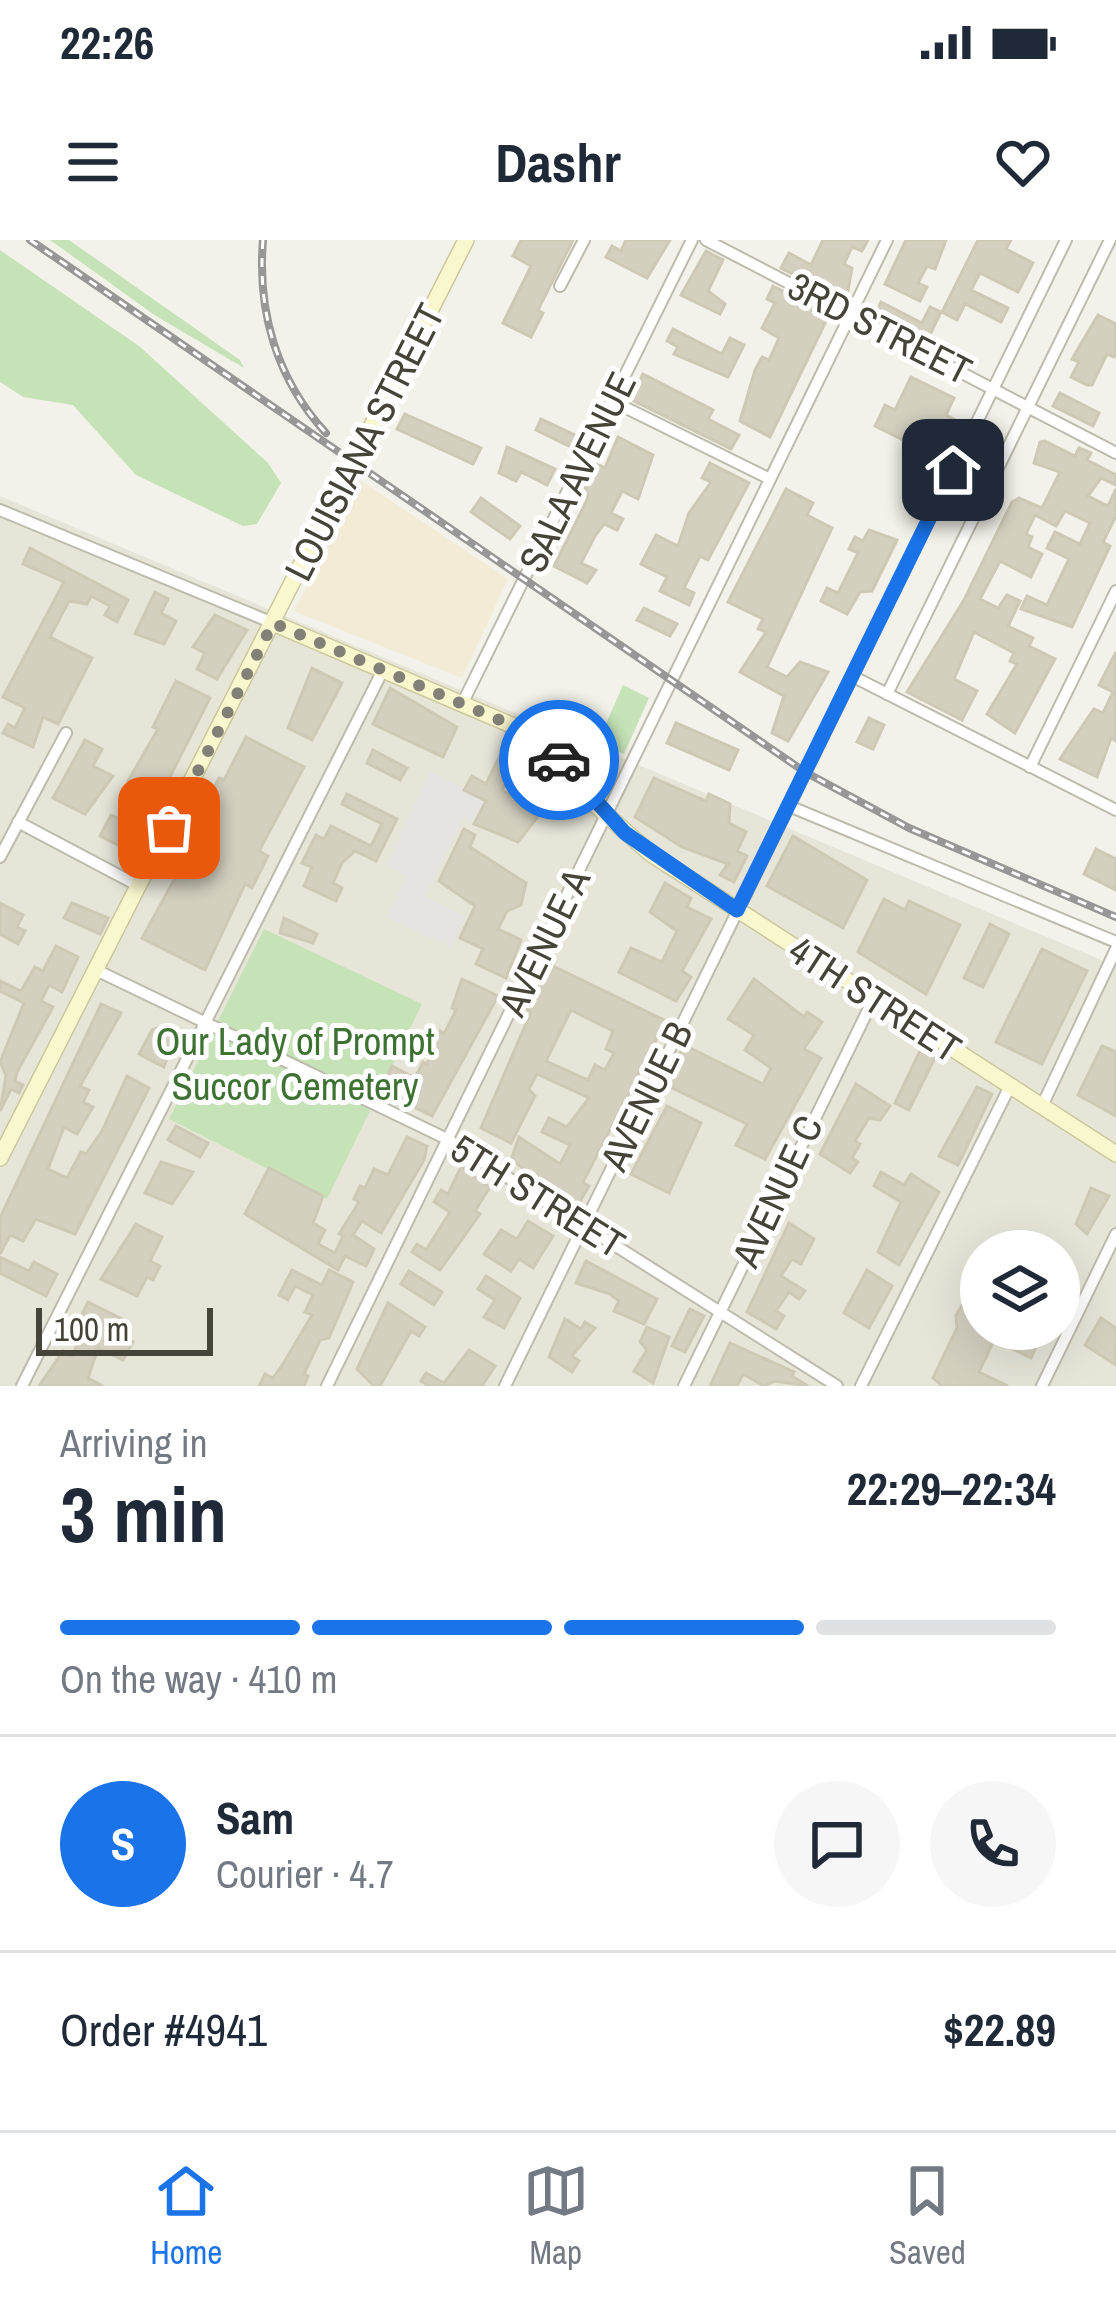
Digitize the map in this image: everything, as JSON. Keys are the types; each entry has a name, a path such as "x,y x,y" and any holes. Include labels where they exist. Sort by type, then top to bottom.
{"main road":[{"name":"LOUISIANA STREET","path":"0,1158 466,240"},
{"name":"4TH STREET","path":"273,623 548,746 606,815 651,854 1116,1154"}],"street":[{"path":"560,286 584,240"},
{"name":"SALA AVENUE","path":"462,704 692,240"},
{"name":"3RD STREET","path":"706,240 1116,453"},
{"name":"AVENUE A","path":"327,1386 886,240"},
{"path":"1066,240 852,676 1116,809"},
{"path":"887,694 1109,240"},
{"path":"612,400 770,478"},
{"path":"0,510 273,623"},
{"path":"1030,767 1116,591"},
{"path":"22,1386 383,670"},
{"name":"AVENUE B","path":"505,1386 852,676"},
{"path":"0,857 66,733"},
{"path":"789,806 1116,946 1042,1106"},
{"path":"18,822 139,886"},
{"name":"5TH STREET","path":"96,970 448,1139 837,1386"},
{"name":"AVENUE C","path":"684,1386 874,998"},
{"path":"861,1386 1010,1086"},
{"path":"1042,1386 1116,1234"}],"shaded area":[{"path":"360,480 508,579 462,678 294,611"},
{"path":"0,496 1116,966 1116,1386 0,1386"},
{"path":"430,772 486,800 475,822 463,818 425,896 466,917 451,947 387,917 407,876 386,866"}],"green space":[{"path":"50,240 69,240 240,360 244,368 156,316"},
{"path":"0,250 139,346 268,463 281,483 257,524 243,526 136,475 73,405 23,397 0,382"},
{"path":"623,685 649,698 624,754 598,742"},
{"name":"Our Lady of Prompt Succor Cemetery","path":"264,929 422,1004 327,1199 169,1119"}],"building":[{"path":"521,240 573,240 538,310 543,313 531,337 503,323 531,266 513,256"},
{"path":"626,240 670,240 647,278 606,257 612,246 621,251"},
{"path":"823,240 868,240 862,251 852,247 844,264 852,268 846,302 781,268 789,253 811,265"},
{"path":"906,240 946,240 935,269 927,266 918,283 927,287 920,301 885,284"},
{"path":"978,240 1011,240 1006,249 1033,263 1018,292 980,273 971,290 1008,308 1001,322 965,304 957,320 942,312"},
{"path":"706,251 723,260 708,291 725,304 720,314 681,295"},
{"path":"773,286 829,315 770,437 740,421 755,370 762,357 769,360 779,338 762,328 775,303 767,299"},
{"path":"881,302 922,323 930,307 941,312 927,341 875,316"},
{"path":"1098,315 1116,324 1116,352 1114,357 1107,354 1092,385 1087,385 1071,377 1079,362 1072,359"},
{"path":"673,329 722,354 730,338 744,345 728,377 674,354 678,347 667,341"},
{"path":"643,374 713,410 708,419 739,435 731,449 630,399"},
{"path":"911,377 954,398 946,415 963,424 940,458 875,426 885,405 895,410"},
{"path":"1060,393 1099,413 1093,426 1053,406"},
{"path":"405,414 481,448 473,464 397,429"},
{"path":"541,419 577,436 571,447 536,430"},
{"path":"618,437 653,455 638,499 622,491 611,513 623,519 617,530 604,524 581,563 596,570 587,583 554,566 588,498 585,488 597,464 605,468"},
{"path":"1040,442 1075,456 1079,448 1091,453 1087,460 1116,475 1116,485 1101,478 1088,496 1108,506 1116,489 1116,516 1103,542 1110,546 1072,627 1021,609 1027,596 1047,605 1069,559 1047,548 1055,532 1080,544 1090,523 1065,511 1056,526 1035,515 1026,534 1032,537 1028,547 1042,554 1031,577 1000,561 980,599 998,608 1007,595 1020,601 1008,626 1033,638 1029,646 1055,659 1015,733 987,714 1017,664 1010,661 1014,653 974,632 954,679 977,691 962,720 907,692 964,600 1012,502 1019,498 1042,508 1060,472 1034,463"},
{"path":"507,447 555,469 547,485 521,472 516,481 499,473"},
{"path":"710,463 749,483 708,560 700,556 684,588 694,593 689,605 660,591 667,577 641,564 656,535 678,546 689,513 711,482 702,478"},
{"path":"786,489 813,503 807,515 832,528 767,667 787,677 800,662 828,672 788,741 772,733 784,696 740,672 766,632 758,629 763,619 728,602"},
{"path":"481,498 520,526 510,539 471,512"},
{"path":"869,530 897,540 872,591 860,592 847,614 821,601 827,588 838,593 858,553 849,549 855,537 863,541"},
{"path":"30,548 128,600 117,622 105,615 110,606 91,596 87,604 69,601 50,637 92,658 58,724 43,717 33,747 3,733 8,724 15,728 25,708 3,697 64,582 23,564"},
{"path":"155,592 168,599 161,613 176,621 164,644 135,634"},
{"path":"644,608 677,624 670,636 637,620"},
{"path":"215,615 247,630 217,679 197,669 205,653 193,647"},
{"path":"1116,652 1116,741 1111,738 1097,777 1060,759 1094,709 1103,713 1113,692 1099,685"},
{"path":"312,668 342,683 312,740 288,728"},
{"path":"176,681 210,698 152,812 131,800 138,786 128,781 158,729 153,727"},
{"path":"390,688 457,727 443,757 373,724"},
{"path":"869,718 884,725 873,749 857,742"},
{"path":"676,723 738,750 729,770 667,743"},
{"path":"246,737 304,767 259,851 268,856 252,888 245,884 205,970 142,938 211,813 203,809 219,778 224,780"},
{"path":"85,740 102,749 93,766 113,776 85,814 53,798"},
{"path":"373,750 407,768 400,780 367,763"},
{"path":"501,753 516,761 502,790 540,814 518,842 474,824 486,801 464,790 472,776 486,784"},
{"path":"654,778 706,801 709,794 730,804 729,823 746,832 737,851 747,856 734,882 720,875 728,864 682,847 635,817"},
{"path":"347,794 397,819 376,861 355,851 342,863 333,883 342,888 336,901 304,886 312,867 302,863 316,835 324,839 331,826 371,846 382,824 342,804"},
{"path":"111,815 128,823 124,832 141,844 136,854 100,836"},
{"path":"464,829 475,835 470,847 526,883 521,905 507,911 498,929 521,940 506,978 476,964 483,949 460,938 475,906 439,881"},
{"path":"793,836 867,880 843,928 767,886"},
{"path":"1096,849 1116,859 1116,890 1084,874"},
{"path":"665,883 691,898 687,907 711,919 682,971 691,977 676,1001 619,972 631,948 662,962 677,931 650,912"},
{"path":"884,899 905,910 909,901 960,925 926,994 858,952"},
{"path":"0,903 23,915 17,927 25,931 18,944 0,934"},
{"path":"72,903 108,918 100,934 64,918"},
{"path":"284,918 317,934 313,943 280,933"},
{"path":"990,924 1009,934 983,987 964,978"},
{"path":"56,946 78,957 62,992 49,985 41,1001 53,1007 17,1072 15,1081 23,1085 19,1093 11,1089 0,1111 6,1075 0,1062 24,1003 0,991 0,981 21,991 35,967 43,971"},
{"path":"1042,949 1087,971 1042,1064 996,1042"},
{"path":"551,965 666,1021 583,1182 589,1186 578,1205 511,1160 519,1137 560,1164 570,1145 542,1132 549,1118 567,1127 589,1098 537,1074 529,1089 535,1096 511,1143 481,1128 531,1012 526,1009","holes":["571,1010 613,1031 606,1049 614,1053 605,1070 595,1065 588,1080 546,1061"]},
{"path":"462,979 498,996 432,1116 380,1090 392,1066 415,1078 423,1062 427,1064 440,1031 444,1034 456,1010 452,1008"},
{"path":"754,979 804,1017 807,1012 822,1022 804,1049 821,1058 765,1159 736,1145 747,1124 664,1084 684,1045 763,1084 771,1068 745,1050 754,1035 728,1019"},
{"path":"101,1004 121,1013 80,1086 89,1090 83,1102 93,1107 77,1134 64,1127 48,1169 67,1178 81,1152 86,1154 102,1131 127,1076 149,1088 75,1234 36,1219 23,1241 10,1235 0,1254 0,1218"},
{"path":"160,1027 175,1035 164,1067 139,1054 152,1030"},
{"path":"1102,1046 1116,1052 1116,1116 1078,1095"},
{"path":"920,1051 935,1058 909,1110 895,1103"},
{"path":"856,1084 890,1106 880,1120 869,1118 855,1141 860,1144 852,1158 858,1162 850,1173 820,1154"},
{"path":"977,1087 992,1094 958,1165 939,1156"},
{"path":"667,1106 701,1123 669,1193 631,1174"},
{"path":"176,1126 208,1143 200,1157 168,1140"},
{"path":"407,1137 427,1146 424,1160 381,1233 362,1221 353,1235 374,1249 366,1266 345,1256 338,1270 245,1214 269,1168 323,1196 313,1223 325,1230 318,1244 335,1253 343,1236 339,1234 359,1202 354,1199 360,1186 365,1188 374,1169 388,1175"},
{"path":"161,1162 193,1172 172,1204 145,1193"},
{"path":"461,1167 490,1187 475,1211 480,1214 440,1270 412,1252 417,1244 426,1250 450,1212 434,1202 441,1190 448,1194"},
{"path":"881,1172 904,1185 911,1174 939,1192 899,1265 878,1252 901,1202 874,1186"},
{"path":"1091,1188 1109,1196 1087,1234 1076,1224"},
{"path":"528,1221 553,1236 533,1268 519,1259 511,1271 484,1254 501,1230 517,1239"},
{"path":"789,1223 814,1239 801,1264 792,1259 781,1276 805,1291 799,1299 789,1292 776,1311 784,1316 776,1329 747,1312"},
{"path":"136,1224 162,1237 150,1261 160,1266 153,1280 147,1277 137,1296 101,1279"},
{"path":"0,1257 29,1271 34,1262 57,1274 46,1296 0,1273"},
{"path":"586,1261 657,1299 644,1324 614,1311 619,1301 610,1294 576,1283"},
{"path":"292,1270 322,1285 329,1270 353,1282 329,1338 320,1340 304,1374 308,1376 304,1386 259,1386 265,1374 273,1378 312,1315 305,1312 313,1295 295,1286 288,1300 279,1295"},
{"path":"867,1270 892,1286 869,1328 844,1313"},
{"path":"409,1271 442,1292 434,1305 401,1284"},
{"path":"486,1276 520,1298 504,1328 484,1317 495,1300 478,1289"},
{"path":"88,1302 126,1321 119,1335 133,1342 123,1360 98,1348 88,1378 103,1386 39,1386 63,1351 72,1356 80,1339 72,1335"},
{"path":"388,1303 425,1327 419,1336 411,1331 380,1386 374,1386 357,1369"},
{"path":"690,1309 704,1316 685,1352 672,1346"},
{"path":"960,1309 960,1350 989,1350 979,1372 1008,1386 942,1386 933,1378 957,1328"},
{"path":"1101,1318 1116,1328 1116,1365 1085,1345"},
{"path":"565,1319 581,1329 585,1322 595,1328 572,1356 579,1361 572,1372 549,1357"},
{"path":"647,1327 669,1337 653,1383 634,1371 647,1350 640,1342"},
{"path":"730,1343 794,1372 792,1376 808,1386 775,1381 764,1386 743,1374 737,1386 710,1386"},
{"path":"469,1350 495,1366 482,1386 429,1386 421,1381 426,1373 444,1383"}],"railway":[{"path":"30,240 805,772 909,828 1116,917"},
{"path":"263,240 263,293 274,344 295,391 326,433"}],"way so far":[{"path":"169,828 273,623 530,733 559,760"}],"route":[{"path":"559,760 592,802 625,833 737,910 953,470"}]}
